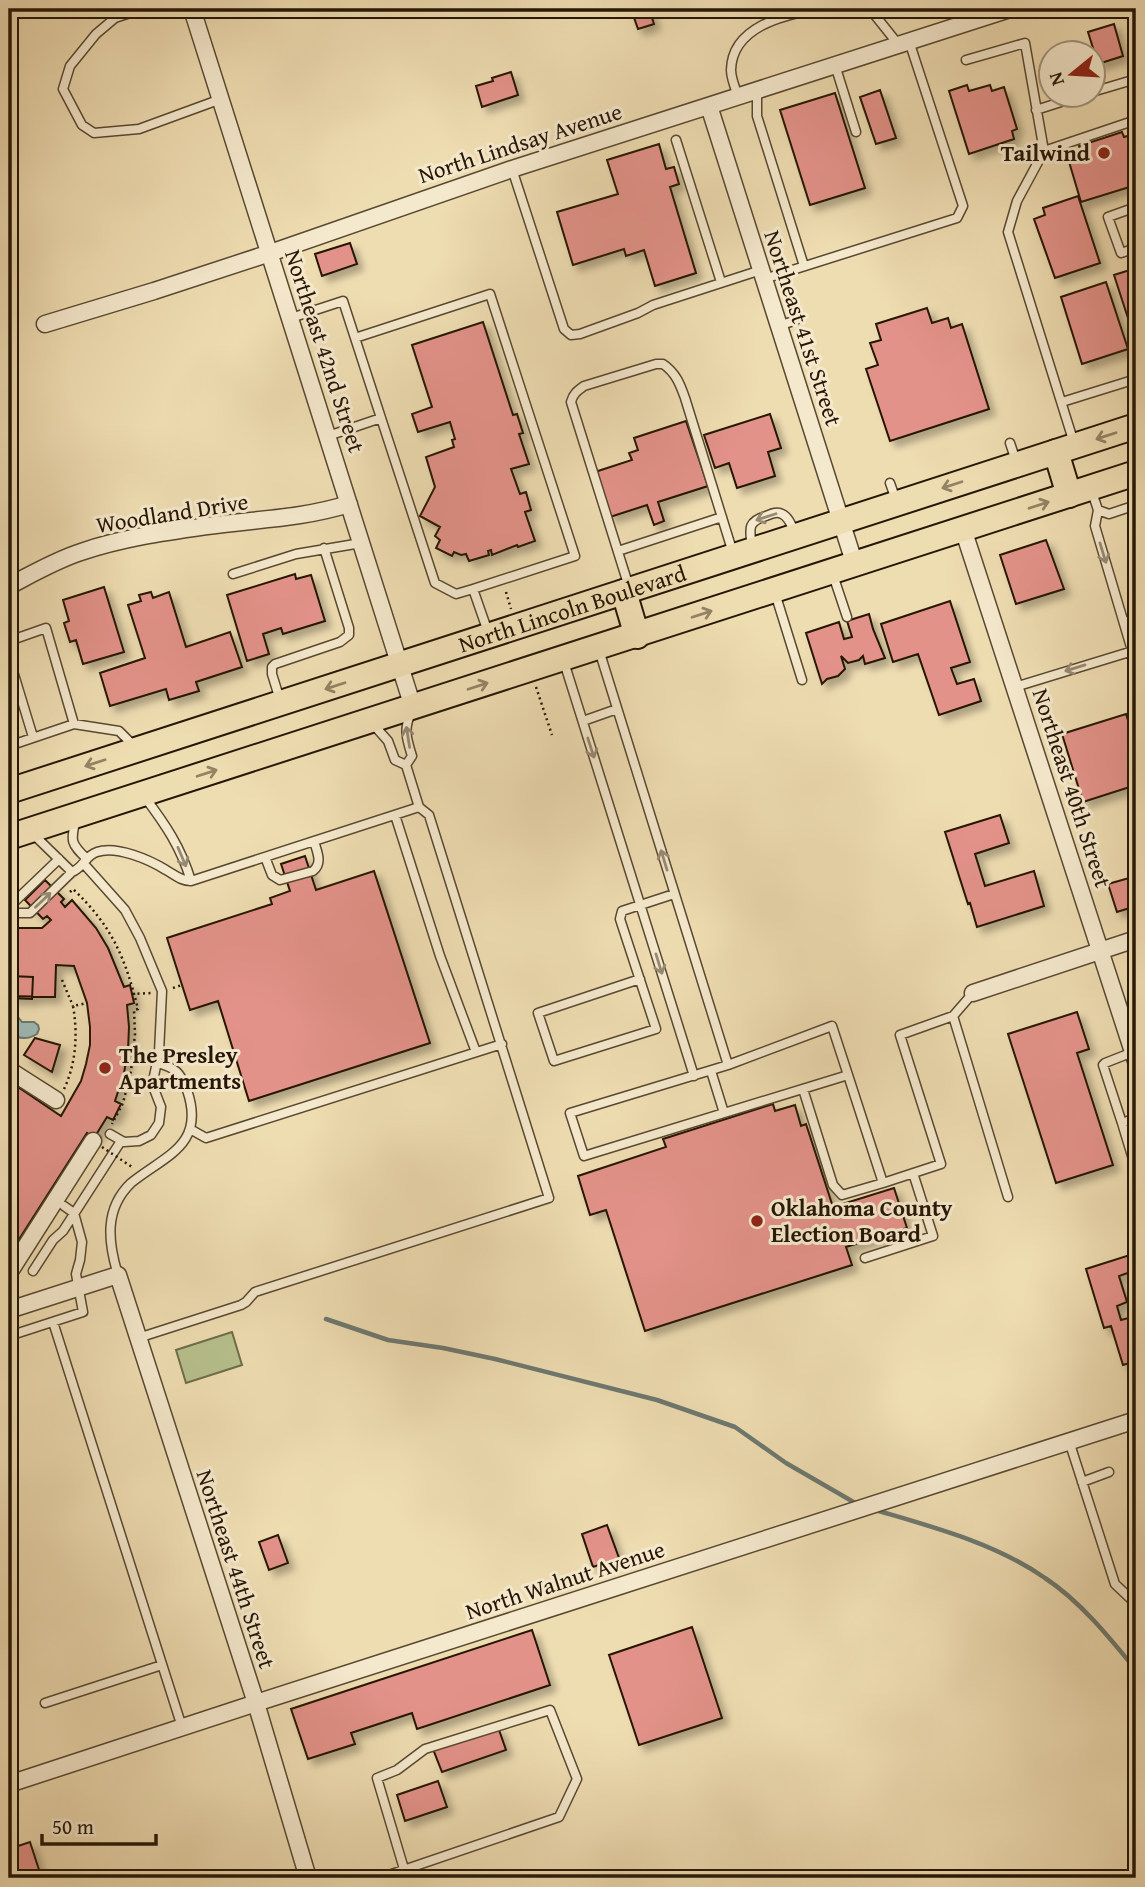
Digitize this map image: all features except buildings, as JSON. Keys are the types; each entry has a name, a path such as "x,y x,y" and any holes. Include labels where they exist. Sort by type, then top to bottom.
{"main road":[{"name":"North Lincoln Boulevard","path":"9,791 841,522 894,493 1014,454 1065,448 1136,426"},
{"path":"1065,448 1086,497"},
{"name":"North Lincoln Boulevard","path":"19,834 963,529 1086,497 1136,473"},
{"path":"627,591 637,635"}],"street":[{"name":"Northeast 42nd Street","path":"192,9 413,707"},
{"name":"North Lindsay Avenue","path":"45,324 154,291 512,169 1010,9"},
{"name":"Northeast 41st Street","path":"709,106 841,522 844,568"},
{"name":"Woodland Drive","path":"9,586 79,552 104,545 197,528 309,515 349,504"},
{"name":"Northeast 40th Street","path":"963,529 1135,1057"},
{"path":"973,993 1136,939"},
{"path":"9,1070 56,1100"},
{"path":"9,1273 98,1144"},
{"path":"9,1310 118,1275"},
{"name":"Northeast 44th Street","path":"118,1275 256,1703 308,1878"},
{"name":"North Walnut Avenue","path":"9,1784 1136,1420"}],"lane":[{"path":"142,9 115,18 96,34 70,66 62,89 82,125 94,133 139,129 221,99"},
{"path":"738,96 730,71 733,55 743,38 767,22 817,9"},
{"path":"512,169 564,329 571,335 722,282 804,266 957,218 962,206 904,42 870,9"},
{"path":"966,60 1025,43 1044,151 1017,201 1008,232 1062,402 1065,448"},
{"path":"835,65 856,132"},
{"path":"1106,88 1136,79"},
{"path":"757,90 757,116 804,266"},
{"path":"1036,110 1042,108"},
{"path":"1044,151 1136,120"},
{"path":"676,141 722,282"},
{"path":"1136,207 1108,217 1121,253 1136,248"},
{"path":"291,318 343,301 355,338 381,418 435,583 456,594 575,556 490,294 355,338"},
{"path":"779,326 796,320"},
{"path":"627,591 618,551 571,402 576,391 584,386 656,365 663,364 671,369 685,398 722,517 743,553"},
{"path":"1062,402 1136,379"},
{"path":"328,436 381,418"},
{"path":"1086,497 1109,514 1136,505"},
{"path":"1086,497 1136,664"},
{"path":"618,551 722,517"},
{"path":"233,574 324,548 361,543"},
{"path":"281,703 272,674 275,664 340,642 349,635 324,548"},
{"path":"844,568 847,617"},
{"path":"474,589 489,635"},
{"path":"775,591 802,680"},
{"path":"1124,623 1136,618"},
{"path":"9,640 46,628 74,724"},
{"path":"598,648 727,1065"},
{"path":"1014,687 1134,650"},
{"path":"9,658 33,737"},
{"path":"563,659 694,1076"},
{"path":"406,765 412,756 405,730 413,707"},
{"path":"583,721 617,709"},
{"path":"138,1338 241,1305 255,1292 549,1198 429,815 419,807 406,765 395,760 388,741 370,721"},
{"path":"9,746 74,724 118,731 137,750"},
{"path":"142,794 175,841 191,880"},
{"path":"9,913 30,913 91,855 101,851 129,854 156,864 181,880 191,880 419,807"},
{"path":"77,815 72,834 73,843 125,911 161,985 163,1000 153,1084 162,1107 159,1123 146,1138 132,1142 121,1141 108,1132"},
{"path":"396,815 440,956 476,1052"},
{"path":"19,834 59,859 72,872"},
{"path":"265,857 276,879 284,880 313,871 319,860 314,841"},
{"path":"9,907 59,859"},
{"path":"640,979 538,1013 554,1061 656,1029 640,979 620,919 622,911 674,894"},
{"path":"803,1089 832,1185 842,1195 941,1164 900,1035 953,1016 973,993"},
{"path":"953,1016 1009,1197"},
{"path":"848,1075 584,1156 570,1113 711,1071 832,1026 848,1075 883,1183"},
{"path":"190,1129 206,1139 502,1044"},
{"path":"1135,1057 1103,1065 1136,1169"},
{"path":"118,1275 109,1229 117,1202 131,1183 176,1150 190,1129 192,1120 183,1080 174,1068 157,1063"},
{"path":"711,1071 724,1113"},
{"path":"1122,1123 1136,1118"},
{"path":"33,1271 53,1240 63,1231 121,1141"},
{"path":"865,1258 933,1236 914,1173"},
{"path":"1136,1192 1136,1199"},
{"path":"9,1336 82,1312 76,1274 82,1242 74,1213 64,1206"},
{"path":"53,1322 183,1727"},
{"path":"1069,1441 1115,1584 1136,1601"},
{"path":"1082,1482 1109,1472"},
{"path":"45,1703 162,1665"},
{"path":"380,1878 559,1817 577,1779 550,1710 425,1749 397,1770 376,1778 404,1869"}],"path":[{"path":"535,684 552,735"},
{"path":"73,889 96,913 113,937 125,963 138,1009 134,1010 135,1034 131,1071 123,1103 108,1132"},
{"path":"56,1100 71,1072 69,1065 76,1041 73,1006 62,980"},
{"path":"170,989 182,985"},
{"path":"133,994 155,993"},
{"path":"73,1006 87,1003"},
{"path":"98,1144 132,1167"}],"green space":[{"path":"232,1332 242,1365 186,1383 176,1350"}],"water":[{"path":"9,1005 18,1007 18,1017 22,1022 34,1022 38,1025 37,1034 22,1038 9,1031"}],"waterway":[{"path":"326,1319 388,1340 495,1359 657,1400 735,1427 786,1463 857,1504"},
{"path":"875,1510 963,1537 1026,1566 1058,1587 1082,1609 1136,1670"}],"place":[{"name":"Tailwind","path":"1104,153"},
{"name":"The Presley Apartments","path":"105,1068"},
{"name":"Oklahoma County Election Board","path":"757,1221"}]}
